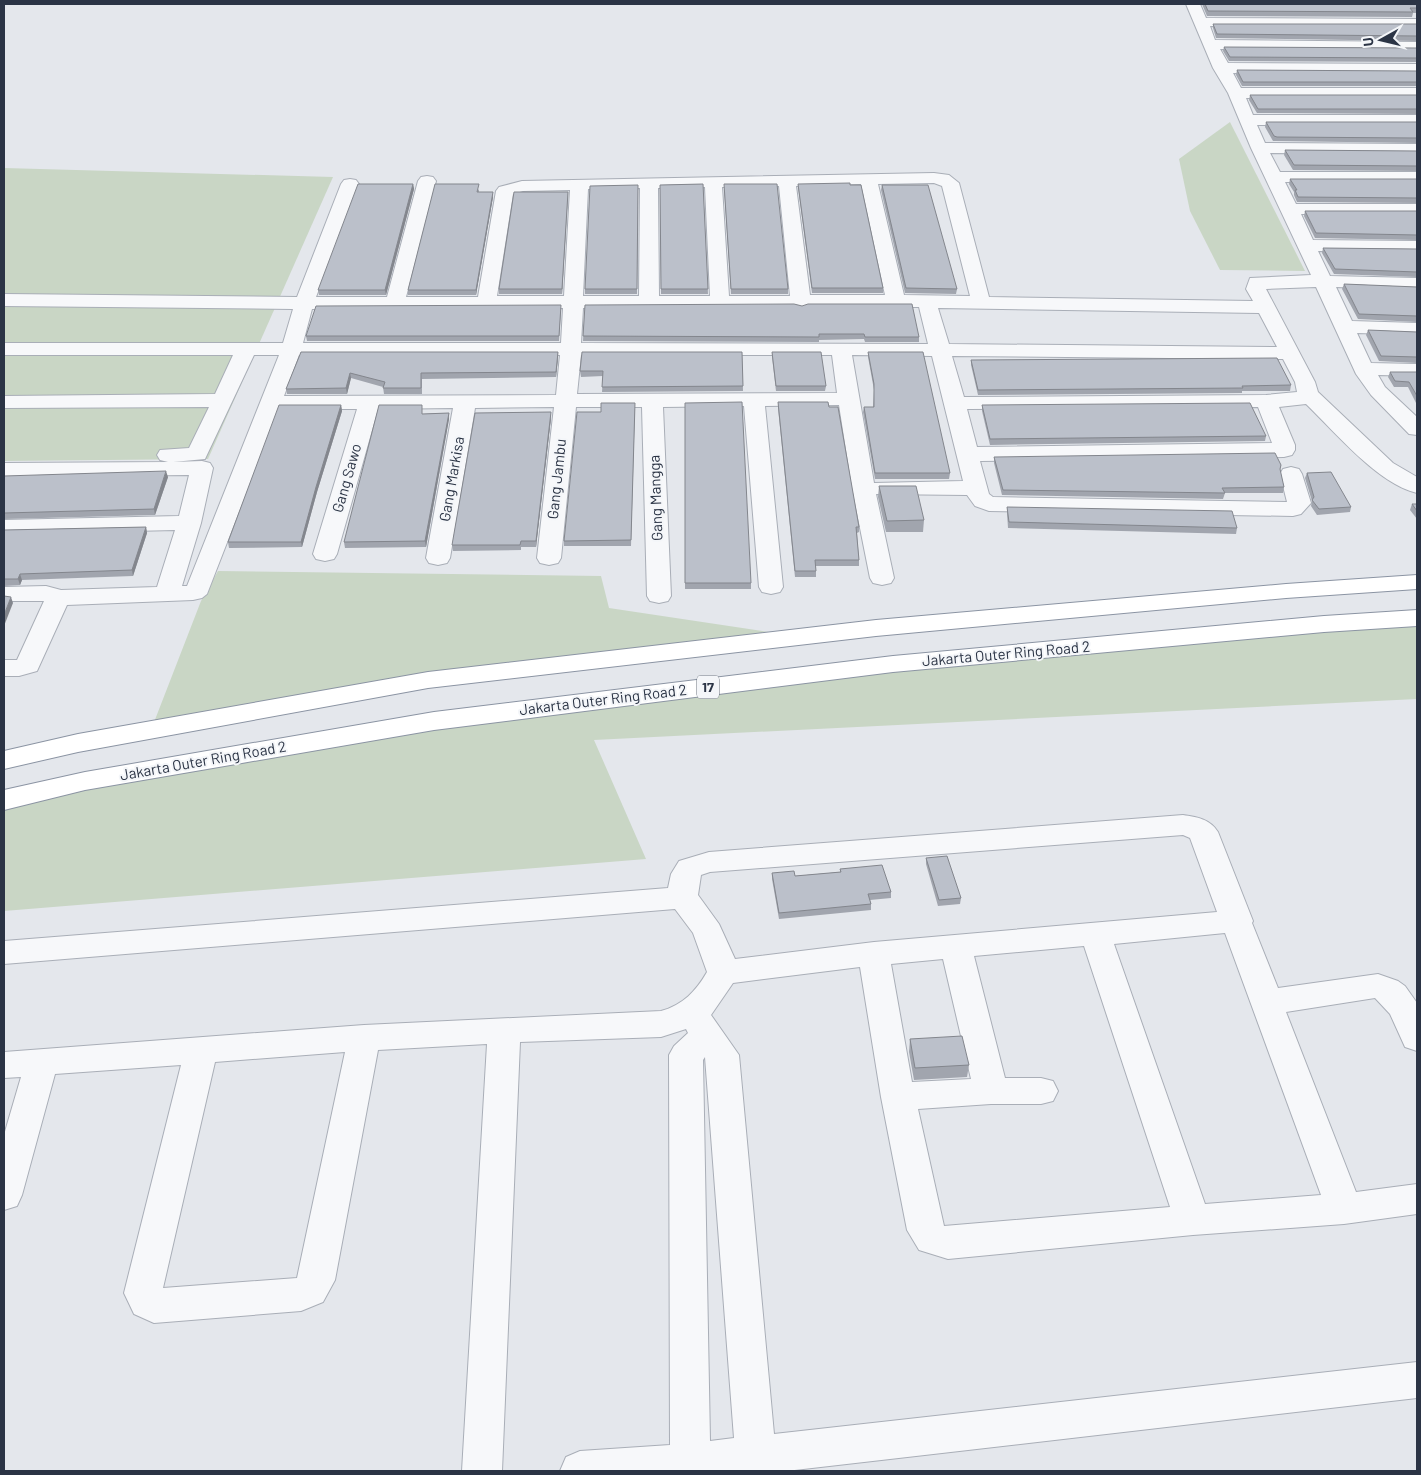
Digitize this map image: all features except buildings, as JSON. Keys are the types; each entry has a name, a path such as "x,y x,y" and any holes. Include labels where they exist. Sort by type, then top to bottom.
{"highway":[{"path":"4,760 78,743 428,680 876,628 1301,590 1417,582"},
{"name":"Jakarta Outer Ring Road 2","path":"4,800 85,782 434,721 893,664 1324,624 1417,618"}],"street":[{"path":"1193,4 1221,68 1236,93 1259,148 1290,209 1364,369 1378,391 1414,422"},
{"path":"1201,22 1417,23"},
{"path":"1210,44 1417,46"},
{"path":"1221,68 1417,69"},
{"path":"1236,93 1417,93"},
{"path":"1247,120 1417,120"},
{"path":"1259,148 1417,149"},
{"path":"1273,177 1417,177"},
{"path":"487,301 505,191 522,186 934,178 943,179 950,183 981,303"},
{"path":"868,179 896,301"},
{"path":"787,180 801,303"},
{"path":"395,302 427,181"},
{"path":"714,182 720,302"},
{"path":"4,594 46,593 58,598 168,592 193,593 198,589 291,350 304,303 350,184"},
{"name":"Gang Jambu","path":"549,558 571,349 579,184"},
{"path":"648,184 648,302"},
{"path":"1290,209 1417,209"},
{"path":"1306,245 1417,246"},
{"path":"1417,284 1322,281 1257,282 1256,289 1305,382 1308,394 1385,468 1417,486"},
{"path":"4,300 304,303 487,301 801,303 896,301 1267,307"},
{"path":"927,302 979,498 989,504 1293,509 1299,503 1291,474"},
{"path":"1346,327 1417,329"},
{"path":"4,349 841,349 1290,353"},
{"path":"841,349 863,488 882,578"},
{"path":"4,456 197,454 246,350"},
{"path":"1364,369 1417,370"},
{"path":"955,403 1266,401 1301,399 1308,394"},
{"path":"270,404 370,401 848,399"},
{"path":"4,402 223,400"},
{"name":"Gang Mangga","path":"652,400 659,596"},
{"path":"754,400 771,587"},
{"name":"Gang Sawo","path":"325,554 370,401"},
{"name":"Gang Markisa","path":"438,558 465,401"},
{"path":"966,454 1284,450 1284,445 1266,401"},
{"path":"4,470 202,468 189,523 168,592"},
{"path":"863,488 976,488"},
{"path":"4,527 189,523"},
{"path":"4,668 19,668 28,664 58,598"},
{"path":"682,898 686,874 690,868 708,862 1183,825 1193,826 1203,832 1238,921 1344,1209"},
{"path":"4,952 682,898 697,912 710,934 723,972 712,991 686,1056 689,1467"},
{"path":"723,972 874,954 1238,921"},
{"path":"1095,934 1193,1220"},
{"path":"956,946 991,1091"},
{"path":"874,954 898,1097 925,1230 932,1239 948,1243 1193,1220 1344,1209 1417,1199"},
{"path":"1268,1002 1378,986 1390,990 1397,996 1417,1038"},
{"path":"4,1065 364,1038 661,1024 681,1019 700,1024 722,1054 757,1463"},
{"path":"482,1471 504,1030"},
{"path":"201,1051 143,1293 147,1302 154,1306 301,1294 310,1290 316,1280 364,1038"},
{"path":"4,1195 42,1062"},
{"path":"898,1097 991,1091 1041,1091"},
{"path":"580,1471 757,1463 1417,1380"}],"green space":[{"path":"1230,122 1305,271 1220,270 1190,211 1179,159"},
{"path":"4,168 333,177 208,459 4,461"},
{"path":"218,571 601,576 609,608 802,637 428,680 151,730 201,601"},
{"path":"1417,619 1417,699 594,740 646,859 4,911 4,800 85,781 434,721 893,664"}]}
